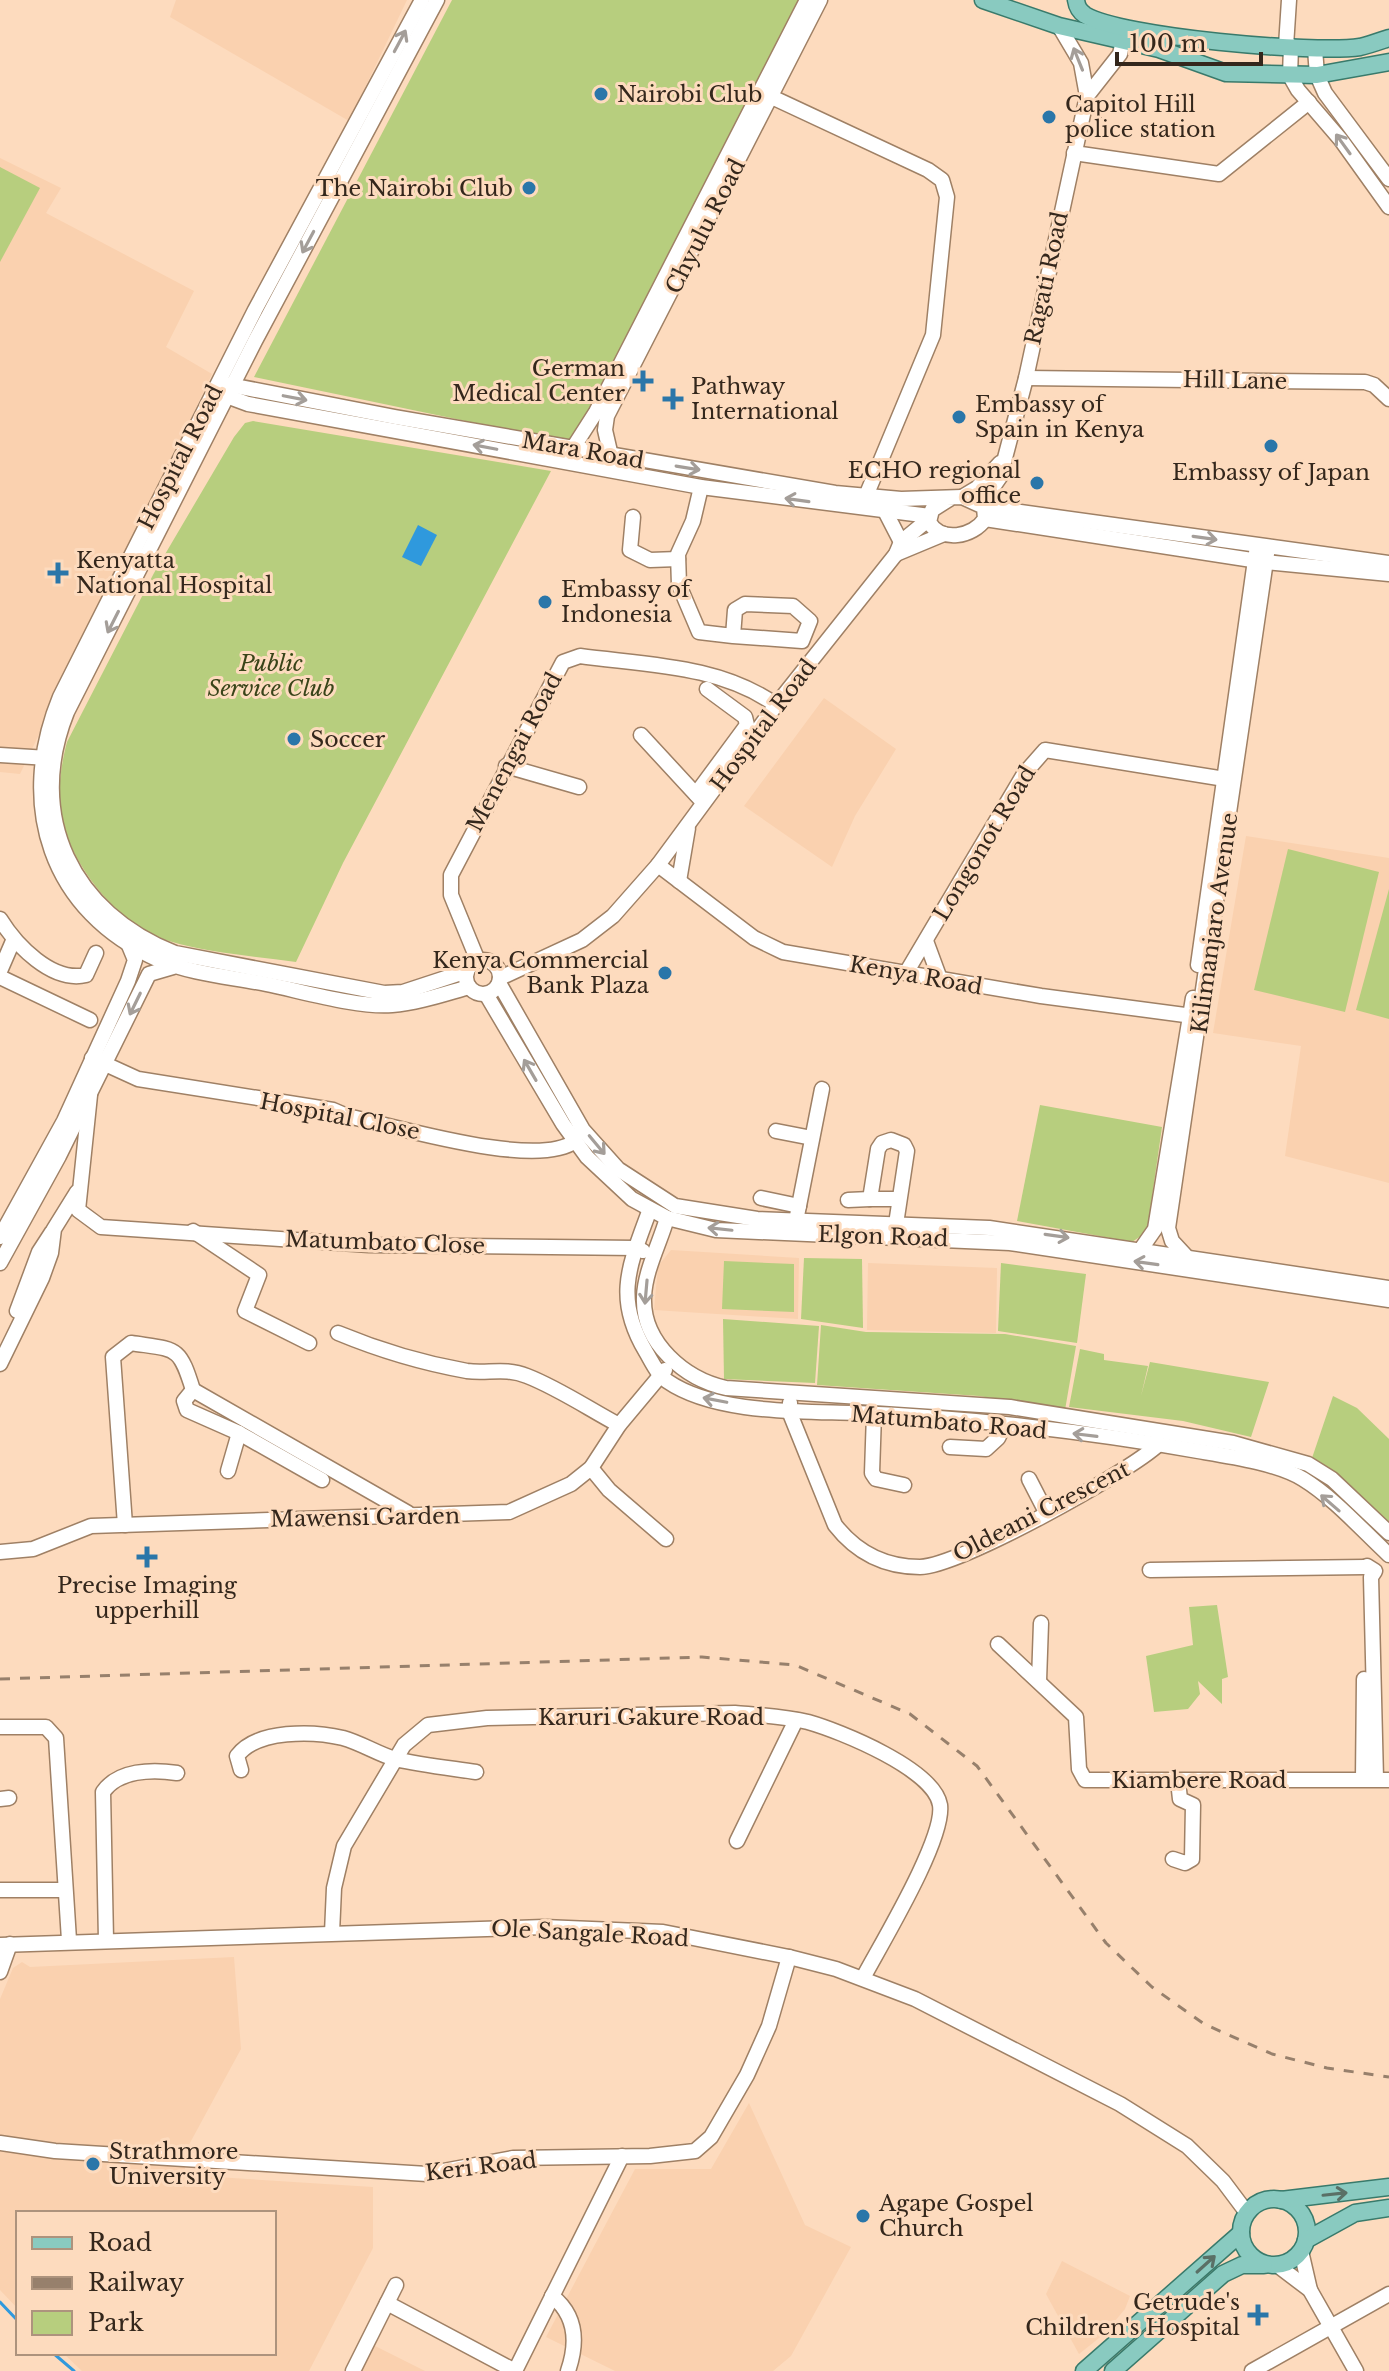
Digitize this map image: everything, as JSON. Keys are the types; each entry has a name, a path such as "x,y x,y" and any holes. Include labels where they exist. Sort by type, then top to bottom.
{"main road":[{"path":"983,0 1059,26 1124,35 1315,49 1360,47 1389,38"},
{"path":"1012,12 1033,0"},
{"path":"1076,0 1081,13 1124,35 1226,73 1317,75 1389,62"},
{"path":"1084,2371 1241,2233 1247,2213 1262,2201 1389,2187"},
{"path":"1281,2200 1291,2204 1304,2220 1304,2246"},
{"path":"1113,2371 1223,2274 1242,2265 1272,2265 1294,2258 1304,2246 1355,2213 1389,2208"},
{"path":"1241,2233 1249,2254 1272,2265"}],"street":[{"name":"Hospital Road","path":"422,0 223,389 60,697 39,799 55,860 88,911 128,943 181,967 388,1005 469,987"},
{"name":"Hospital Road","path":"223,389 437,0"},
{"name":"Chyulu Road","path":"611,456 605,430 607,416 766,95 807,0"},
{"name":"Chyulu Road","path":"573,448 596,412 820,0"},
{"path":"1289,0 1290,76 1389,207"},
{"name":"Ragati Road","path":"984,510 1000,477 1026,378 1087,96 1081,63 1059,26"},
{"name":"Ragati Road","path":"1087,96 1120,54 1124,35"},
{"path":"1315,49 1317,75 1325,93 1389,179"},
{"path":"766,95 928,170 945,186 947,197 933,335 866,496"},
{"path":"1074,153 1219,174 1309,102"},
{"name":"Hill Lane","path":"1026,378 1365,382 1374,385 1389,399"},
{"name":"Mara Road","path":"223,389 611,456 866,496 956,498 984,510 1152,537"},
{"name":"Mara Road","path":"223,389 701,487 930,518"},
{"name":"Ragati Road","path":"956,498 984,481 1003,460"},
{"path":"701,487 678,559 679,585 699,632 733,636 802,641 810,621 793,606 745,604 735,610 733,636"},
{"path":"944,534 933,529 930,518 956,498"},
{"path":"885,511 899,548 944,534 973,531 984,510"},
{"path":"633,517 630,550 650,560 678,559"},
{"name":"Hospital Road","path":"486,994 499,980 592,935 658,865 689,824 700,798 899,548 930,518"},
{"path":"1152,537 1261,554 1389,563"},
{"path":"1152,537 1235,556 1261,554 1284,563 1389,574"},
{"name":"Kilimanjaro Avenue","path":"1185,1255 1172,1241 1168,1228 1261,554"},
{"path":"1235,556 1256,585 1284,563"},
{"name":"Menengai Road","path":"472,966 451,895 451,875 559,667 574,656 664,667 729,679 749,686 776,705"},
{"path":"641,735 700,798 747,725 745,717 707,689"},
{"name":"Longonot Road","path":"906,973 1024,774 1045,750 1230,780"},
{"path":"0,755 47,758"},
{"name":"Hospital Road","path":"47,758 53,806 68,860 100,908 137,936 175,953 384,993 403,992 472,966"},
{"path":"506,766 579,787"},
{"path":"679,881 689,824"},
{"name":"Kenya Road","path":"658,865 754,938 783,952 940,979 1195,1016"},
{"path":"0,919 25,954 74,976 86,975 96,953"},
{"path":"13,941 0,974 90,1020"},
{"name":"Longonot Road","path":"926,941 940,979"},
{"path":"0,1364 42,1278 51,1253 54,1229 77,1192 90,1095 98,1061 134,967 135,960 128,943"},
{"path":"486,994 469,987 472,966 493,963 499,980"},
{"path":"0,1237 149,974 165,967 181,967"},
{"name":"Elgon Road","path":"499,980 572,1112 618,1169 661,1199 686,1209 722,1216 798,1213 896,1224 989,1228 1389,1288"},
{"name":"Elgon Road","path":"486,994 575,1141 609,1179 667,1218 716,1230 1010,1243 1389,1300"},
{"name":"Kilimanjaro Avenue","path":"1141,1249 1155,1229 1195,1016"},
{"name":"Hospital Close","path":"98,1061 138,1079 333,1110 486,1146 557,1150 575,1141"},
{"path":"761,1198 798,1213 822,1089"},
{"path":"0,1263 90,1095"},
{"path":"776,1131 812,1138"},
{"path":"870,1199 878,1149 882,1143 891,1140 904,1145 907,1151 896,1224"},
{"name":"Matumbato Close","path":"77,1192 78,1210 90,1222 114,1229 192,1231 369,1245 636,1248 655,1256"},
{"path":"848,1200 899,1199"},
{"path":"650,1209 625,1293 634,1331 660,1375"},
{"path":"667,1218 643,1297 646,1314 672,1364"},
{"path":"192,1231 259,1275 245,1311 309,1343"},
{"path":"338,1333 376,1349 471,1372 492,1368 525,1375 619,1425"},
{"path":"125,1525 126,1504 113,1357 131,1343 176,1352 183,1358 193,1390 409,1514"},
{"name":"Mawensi Garden","path":"0,1552 33,1549 91,1526 509,1512 571,1484 591,1468 619,1425 672,1364"},
{"name":"Matumbato Road","path":"672,1364 716,1386 1010,1407 1233,1443 1332,1479 1388,1532"},
{"name":"Matumbato Road","path":"660,1375 706,1399 757,1407 1006,1426 1159,1444 1305,1471 1389,1555"},
{"path":"757,1407 758,1389"},
{"path":"193,1390 184,1401 187,1410 239,1433 322,1480"},
{"name":"Oldeani Crescent","path":"791,1391 789,1411 835,1525 847,1539 871,1557 899,1565 933,1565 1117,1477 1159,1444"},
{"path":"884,1397 878,1415 872,1473 876,1479 904,1485"},
{"path":"955,1422 958,1403"},
{"path":"950,1447 986,1449 1006,1426 1010,1407"},
{"path":"228,1471 239,1433"},
{"path":"591,1468 609,1490 666,1539"},
{"path":"1029,1479 1046,1512"},
{"path":"1376,1779 1369,1571 1375,1542 1388,1532"},
{"path":"1150,1570 1369,1571 1389,1555"},
{"path":"1039,1681 1041,1623"},
{"name":"Kiambere Road","path":"998,1644 1078,1721 1079,1769 1085,1780 1376,1779"},
{"name":"Karuri Gakure Road","path":"332,1933 334,1888 344,1846 395,1758 415,1734 443,1722 735,1713 796,1720 883,1753 929,1783 940,1804 935,1837 863,1978"},
{"path":"737,1841 796,1720"},
{"path":"0,1727 46,1727 54,1733 69,1940"},
{"path":"241,1770 237,1760 241,1751 271,1736 344,1738 395,1758 476,1772"},
{"path":"106,1940 103,1792 110,1783 129,1775 154,1769 177,1773"},
{"path":"1173,1859 1185,1863 1192,1859 1193,1805 1180,1799 1178,1781"},
{"path":"0,1890 64,1890"},
{"name":"Ole Sangale Road","path":"5,1945 69,1940 517,1927 691,1936 789,1957 863,1978 966,2022 1167,2131 1223,2181 1247,2213"},
{"path":"0,1972 5,1945"},
{"name":"Keri Road","path":"0,2143 55,2151 427,2174 500,2159 695,2151 706,2144 747,2075 769,2026 789,1957"},
{"path":"387,2303 515,2371 622,2156"},
{"path":"1304,2246 1310,2290 1356,2371"},
{"path":"1272,2265 1310,2290"},
{"path":"353,2371 396,2285"},
{"path":"1252,2371 1389,2294"},
{"path":"552,2296 573,2319 568,2371"}],"shaded area":[{"path":"176,0 407,0 349,121 170,17"},
{"name":"Kenyatta National Hospital","path":"0,158 61,188 46,213 194,291 166,347 212,374 20,774 0,772"},
{"path":"824,698 896,749 855,816 832,867 744,806"},
{"path":"1246,836 1389,858 1389,1183 1285,1156 1301,1046 1213,1033"},
{"path":"671,1250 799,1258 798,1319 654,1310 658,1266"},
{"path":"868,1263 997,1268 996,1333 867,1330"},
{"name":"Strathmore University","path":"234,1957 241,2049 185,2152 185,2175 373,2187 373,2248 309,2371 82,2371 65,2355 276,2355 276,2211 16,2211 16,2307 0,2290 0,1999 13,1968 22,1962 30,1967"},
{"path":"749,2103 805,2225 851,2247 791,2356 773,2371 615,2371 546,2337 635,2169 711,2169"},
{"path":"1062,2261 1130,2296 1125,2309 1104,2334 1079,2354 1046,2294"},
{"path":"371,2344 425,2371 359,2371"}],"green space":[{"name":"The Nairobi Club","path":"452,0 805,0 571,443 254,377"},
{"path":"0,167 40,188 0,262"},
{"name":"Public Service Club","path":"253,421 551,471 343,863 296,962 184,945 151,933 133,922 88,876 68,840 59,802 67,742 154,573 234,437 245,423"},
{"path":"1288,849 1379,872 1345,1012 1254,990"},
{"path":"1389,889 1389,1019 1356,1010"},
{"path":"1040,1105 1162,1127 1147,1232 1132,1242 1017,1221"},
{"path":"804,1258 862,1259 863,1328 801,1319"},
{"path":"724,1261 794,1264 794,1312 722,1309"},
{"path":"1001,1263 1086,1274 1077,1343 998,1331"},
{"path":"723,1319 819,1326 815,1383 724,1379"},
{"path":"821,1325 866,1332 1005,1334 1076,1346 1065,1410 979,1396 817,1385"},
{"path":"1080,1349 1104,1354 1104,1360 1148,1366 1141,1396 1150,1362 1269,1382 1251,1437 1183,1421 1069,1407"},
{"path":"1333,1396 1357,1408 1389,1439 1389,1526 1311,1461"},
{"path":"1217,1605 1228,1677 1222,1679 1222,1704 1198,1681 1200,1694 1188,1709 1154,1712 1146,1656 1193,1645 1189,1607"}],"water":[{"path":"418,525 437,535 421,566 402,557"}],"waterway":[{"path":"0,2302 16,2319"},
{"path":"55,2355 74,2371"}],"railway":[{"path":"0,1679 702,1657 795,1665 910,1714 977,1766 1106,1943 1152,1987 1204,2024 1272,2054 1327,2068 1389,2077"}],"place":[{"name":"Nairobi Club","path":"601,94"},
{"name":"Capitol Hill police station","path":"1049,117"},
{"name":"The Nairobi Club","path":"529,188"},
{"name":"German Medical Center","path":"643,381"},
{"name":"Pathway International","path":"673,399"},
{"name":"Embassy of Spain in Kenya","path":"959,417"},
{"name":"Embassy of Japan","path":"1271,446"},
{"name":"ECHO regional office","path":"1037,483"},
{"name":"Kenyatta National Hospital","path":"58,573"},
{"name":"Embassy of Indonesia","path":"545,602"},
{"name":"Soccer","path":"294,739"},
{"name":"Kenya Commercial Bank Plaza","path":"665,973"},
{"name":"Precise Imaging upperhill","path":"147,1557"},
{"name":"Strathmore University","path":"93,2164"},
{"name":"Agape Gospel Church","path":"863,2216"},
{"name":"Getrude's Children's Hospital","path":"1258,2315"}]}
